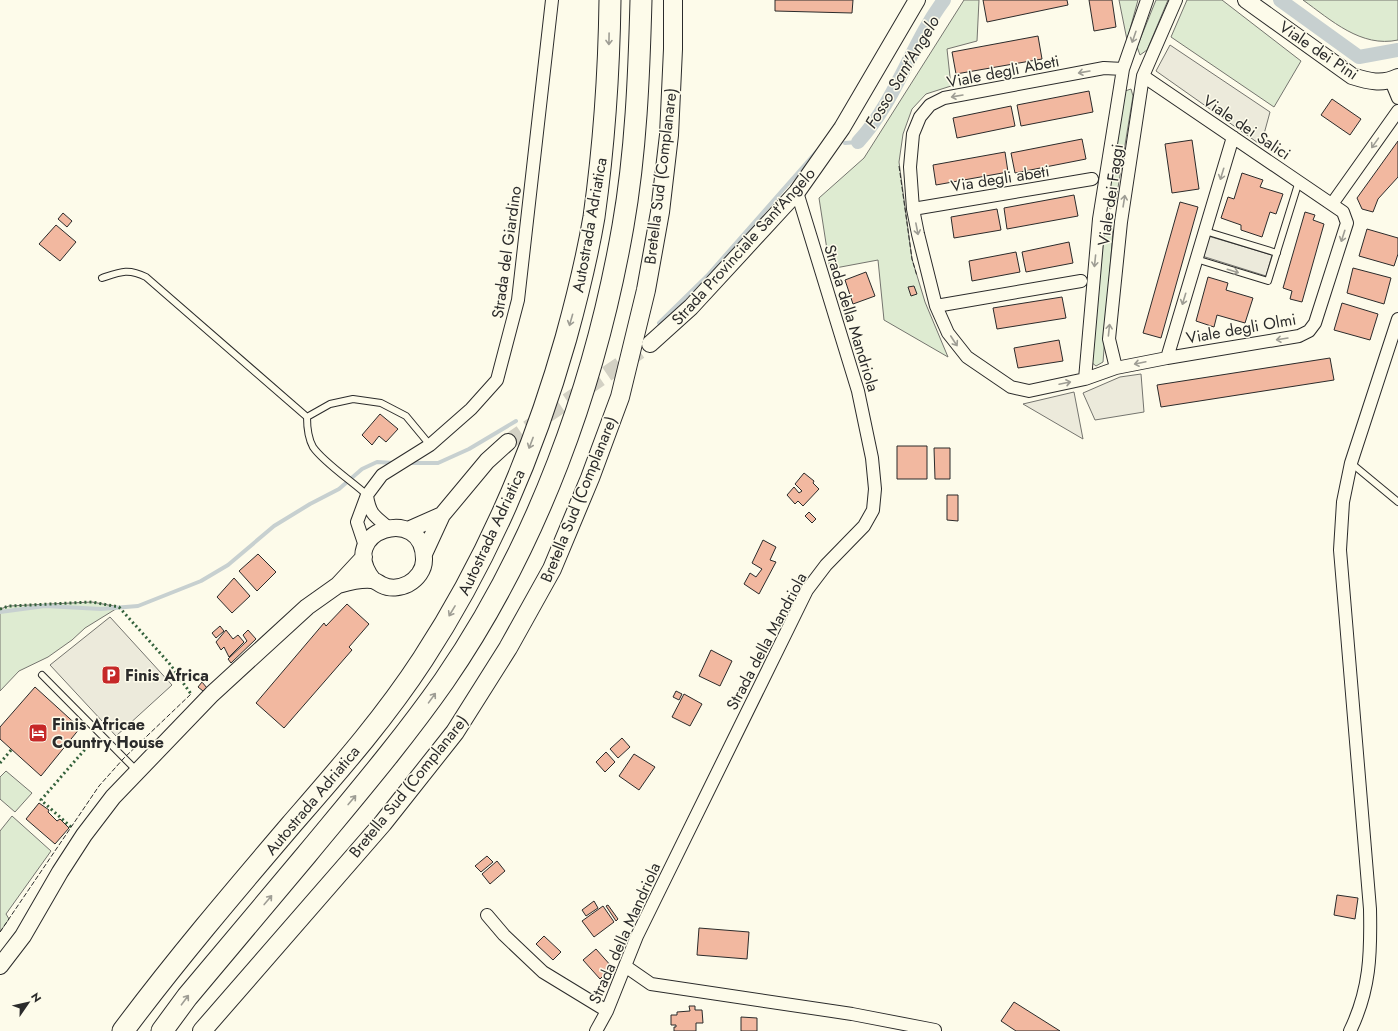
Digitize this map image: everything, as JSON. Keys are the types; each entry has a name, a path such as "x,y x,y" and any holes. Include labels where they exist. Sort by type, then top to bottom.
{"highway":[{"name":"Autostrada Adriatica","path":"123,1031 166,973 362,742 422,660 473,577 508,504 551,392 580,288 593,219 604,132 610,0"},
{"name":"Autostrada Adriatica","path":"162,1031 187,997 385,761 445,679 497,594 535,519 576,416 603,323 624,224 635,134 641,0"}],"main road":[{"name":"Bretella Sud (Complanare)","path":"202,1031 383,823 455,732 508,648 552,568 590,478 620,397 646,290 660,212 669,135 673,49 673,0"},
{"name":"Strada Provinciale Sant'Angelo","path":"650,344 691,306 796,192 842,128 916,0"},
{"name":"Viale dei Pini","path":"1246,0 1352,76 1371,82 1394,79"},
{"path":"424,554 442,515 487,461 508,442"},
{"path":"408,530 442,515"},
{"path":"0,966 23,936 60,872 84,835 113,797 136,771 212,694 307,607 338,585 364,551 370,538 378,531 398,527 408,530 416,536 421,545 424,554 424,563 415,579 407,585 390,587 373,580 355,580 338,585"},
{"path":"364,551 364,565 373,580"}],"street":[{"name":"Strada del Giardino","path":"364,551 357,522 367,494 382,475 430,445 471,409 497,380 518,300 552,0"},
{"name":"Viale dei Faggi","path":"1085,379 1099,219 1123,69 1147,0"},
{"name":"Viale dei Faggi","path":"1116,368 1109,339 1121,222 1143,76 1176,0"},
{"name":"Viale degli Abeti","path":"936,306 929,282 913,209 910,167 913,134 920,117 930,105 944,98 1104,68 1123,69"},
{"path":"1123,69 1127,78 1135,81 1143,76"},
{"name":"Viale dei Salici","path":"1143,76 1332,204"},
{"path":"1394,79 1398,98"},
{"path":"1332,204 1398,111"},
{"path":"1167,358 1233,137"},
{"name":"Via degli abeti","path":"913,209 1092,179"},
{"name":"Strada della Mandriola","path":"596,1031 607,1011 637,936 807,590 826,565 864,526 873,510 876,489 872,458 858,391 796,192"},
{"name":"Viale degli Olmi","path":"1116,368 1299,336 1309,331 1315,323 1347,223 1343,212 1332,204"},
{"path":"1081,280 936,306 948,332 957,346 967,357 1011,387 1029,391 1085,379 1116,368"},
{"path":"1350,1031 1359,1012 1368,982 1371,947 1370,909 1340,550 1343,502 1351,463 1398,319"},
{"path":"367,494 369,509 376,518 388,528"},
{"path":"487,915 504,935 543,972 607,1011"},
{"path":"625,966 651,984 852,1014 935,1030"}],"lane":[{"path":"1196,259 1268,281 1299,181"},
{"path":"1205,232 1277,253"},
{"path":"102,278 122,271 135,272 146,278 307,417 308,432 313,447 367,494"},
{"path":"307,417 330,404 353,399 381,403 406,416 430,445"},
{"path":"1351,463 1398,502"},
{"path":"42,675 136,771"}],"green space":[{"path":"964,0 979,0 977,41 947,49 951,86 926,94 912,109 903,134 899,162 912,259 925,302 948,357 884,320 878,260 830,269 819,198 864,158"},
{"path":"1119,0 1138,0 1127,40"},
{"path":"1156,0 1168,0 1147,50 1140,55 1137,47"},
{"path":"1187,0 1222,0 1301,61 1274,107 1171,37"},
{"path":"1303,0 1398,0 1398,40 1371,40 1359,36 1336,24"},
{"path":"1131,89 1133,96 1115,206 1110,209 1106,203 1125,91"},
{"path":"1109,224 1113,230 1103,362 1096,366 1091,362 1104,227"},
{"path":"92,602 119,607 85,628 72,640 48,657 19,671 0,691 0,609 9,606"},
{"path":"6,771 32,793 15,812 0,799 0,777"},
{"path":"12,816 51,851 6,914 9,919 0,932 0,831"}],"shaded area":[{"path":"1170,45 1270,112 1261,145 1156,71"},
{"path":"1208,236 1272,255 1266,276 1202,256"},
{"path":"1141,374 1144,412 1095,420 1083,393 1120,377"},
{"path":"1074,392 1083,439 1023,404"},
{"name":"Finis Africa","path":"110,617 172,685 116,736 50,665"}],"building":[{"path":"775,0 853,0 852,13 775,11"},
{"path":"983,0 1067,0 1068,5 987,22"},
{"path":"1089,0 1112,0 1116,27 1094,31"},
{"path":"1038,36 1042,59 956,74 952,52"},
{"path":"1089,91 1093,112 1021,126 1017,105"},
{"path":"1332,99 1361,119 1350,135 1321,115"},
{"path":"1011,106 1015,126 957,138 953,118"},
{"path":"1082,139 1086,159 1015,173 1011,153"},
{"path":"1192,140 1199,189 1172,193 1165,144"},
{"path":"1398,141 1398,177 1378,199 1373,212 1362,209 1357,198"},
{"path":"1005,152 1008,172 936,185 933,165"},
{"path":"1242,173 1263,180 1260,187 1283,194 1276,214 1270,212 1262,237 1241,230 1241,225 1221,218 1228,197 1234,199"},
{"path":"1074,195 1078,216 1007,229 1004,208"},
{"path":"1180,202 1198,207 1161,338 1143,333"},
{"path":"997,209 1001,230 954,238 951,217"},
{"path":"1305,212 1315,215 1313,220 1324,224 1302,302 1290,299 1292,291 1283,288"},
{"path":"63,213 72,221 67,227 58,219"},
{"path":"56,225 76,242 60,261 39,244"},
{"path":"1367,229 1398,238 1398,254 1394,266 1359,256"},
{"path":"1069,242 1073,263 1026,272 1022,252"},
{"path":"1016,252 1020,272 972,281 969,261"},
{"path":"1353,268 1391,278 1384,304 1347,293"},
{"path":"866,272 875,296 853,304 845,280"},
{"path":"1208,277 1228,283 1226,290 1253,298 1245,323 1217,315 1214,327 1196,321"},
{"path":"914,286 917,294 911,296 908,287"},
{"path":"1062,297 1066,318 997,329 993,308"},
{"path":"1342,303 1378,314 1370,340 1334,330"},
{"path":"1059,340 1063,361 1018,368 1014,348"},
{"path":"1330,358 1334,380 1161,407 1157,385"},
{"path":"380,414 398,429 386,442 379,436 372,445 362,435"},
{"path":"897,446 927,446 927,479 897,479"},
{"path":"934,448 950,448 950,479 935,479"},
{"path":"804,473 814,481 813,483 819,489 803,506 798,501 795,504 787,495 794,487 799,493 802,491 795,484"},
{"path":"947,495 958,495 958,521 947,520"},
{"path":"809,512 816,519 812,523 805,516"},
{"path":"763,540 776,547 770,560 776,562 759,594 744,584 750,573 756,577 762,569 752,563"},
{"path":"258,554 276,572 257,591 239,571"},
{"path":"234,578 250,596 232,613 217,597"},
{"path":"347,604 369,624 349,647 352,650 284,728 256,703 324,623 326,626"},
{"path":"220,626 224,631 216,638 212,633"},
{"path":"226,630 233,639 238,635 244,642 229,657 224,647 221,650 216,642"},
{"path":"248,630 256,639 231,663 228,659 247,641 243,635"},
{"path":"711,650 732,661 720,686 699,676"},
{"path":"202,682 207,688 203,691 198,687"},
{"name":"Finis Africae Country House","path":"35,687 80,728 41,776 0,739 0,727"},
{"path":"676,691 682,694 679,700 673,697"},
{"path":"684,694 702,704 690,726 672,717"},
{"path":"622,738 630,747 618,758 610,749"},
{"path":"606,752 615,762 605,772 596,762"},
{"path":"634,754 655,767 639,790 619,776"},
{"path":"39,803 49,810 48,812 57,821 60,819 69,828 55,844 26,819"},
{"path":"487,856 493,862 481,872 475,866"},
{"path":"497,861 505,871 490,884 482,874"},
{"path":"1337,895 1358,898 1355,919 1334,915"},
{"path":"594,901 598,908 586,916 582,910"},
{"path":"608,905 618,919 616,921 606,906"},
{"path":"603,906 614,922 594,937 582,921"},
{"path":"699,928 749,932 747,959 697,955"},
{"path":"544,936 561,952 553,960 536,944"},
{"path":"596,949 612,967 600,979 583,960"},
{"path":"1014,1002 1060,1031 1016,1031 1001,1021"},
{"path":"689,1006 695,1006 695,1010 702,1010 703,1023 696,1023 696,1031 674,1031 674,1027 676,1027 676,1025 671,1025 671,1015 677,1015 677,1012 690,1011"},
{"path":"741,1017 757,1018 757,1031 741,1031"}],"waterway":[{"name":"Fosso Sant'Angelo","path":"858,142 883,109 932,17 944,0"},
{"name":"Fosso Sant'Angelo","path":"1280,0 1359,57 1398,50"},
{"path":"845,143 858,142"},
{"path":"659,323 707,276 817,151"},
{"path":"407,463 438,463 469,449 516,421"},
{"path":"0,612 45,606 101,609 138,606 201,581 228,565 274,526 310,504 339,489 362,469 377,462 394,463"}],"tunnel":[{"path":"508,442 650,344"}],"hedge":[{"path":"0,609 9,606 92,602 119,607 169,663 191,694"},
{"path":"71,827 41,800 87,747"},
{"path":"0,763 12,749"}],"fence":[{"path":"899,166 912,259 917,276"},
{"path":"0,932 99,786 124,758 191,694"}],"place":[{"name":"Finis Africa","path":"111,675"},
{"name":"Finis Africae Country House","path":"38,733"}]}
